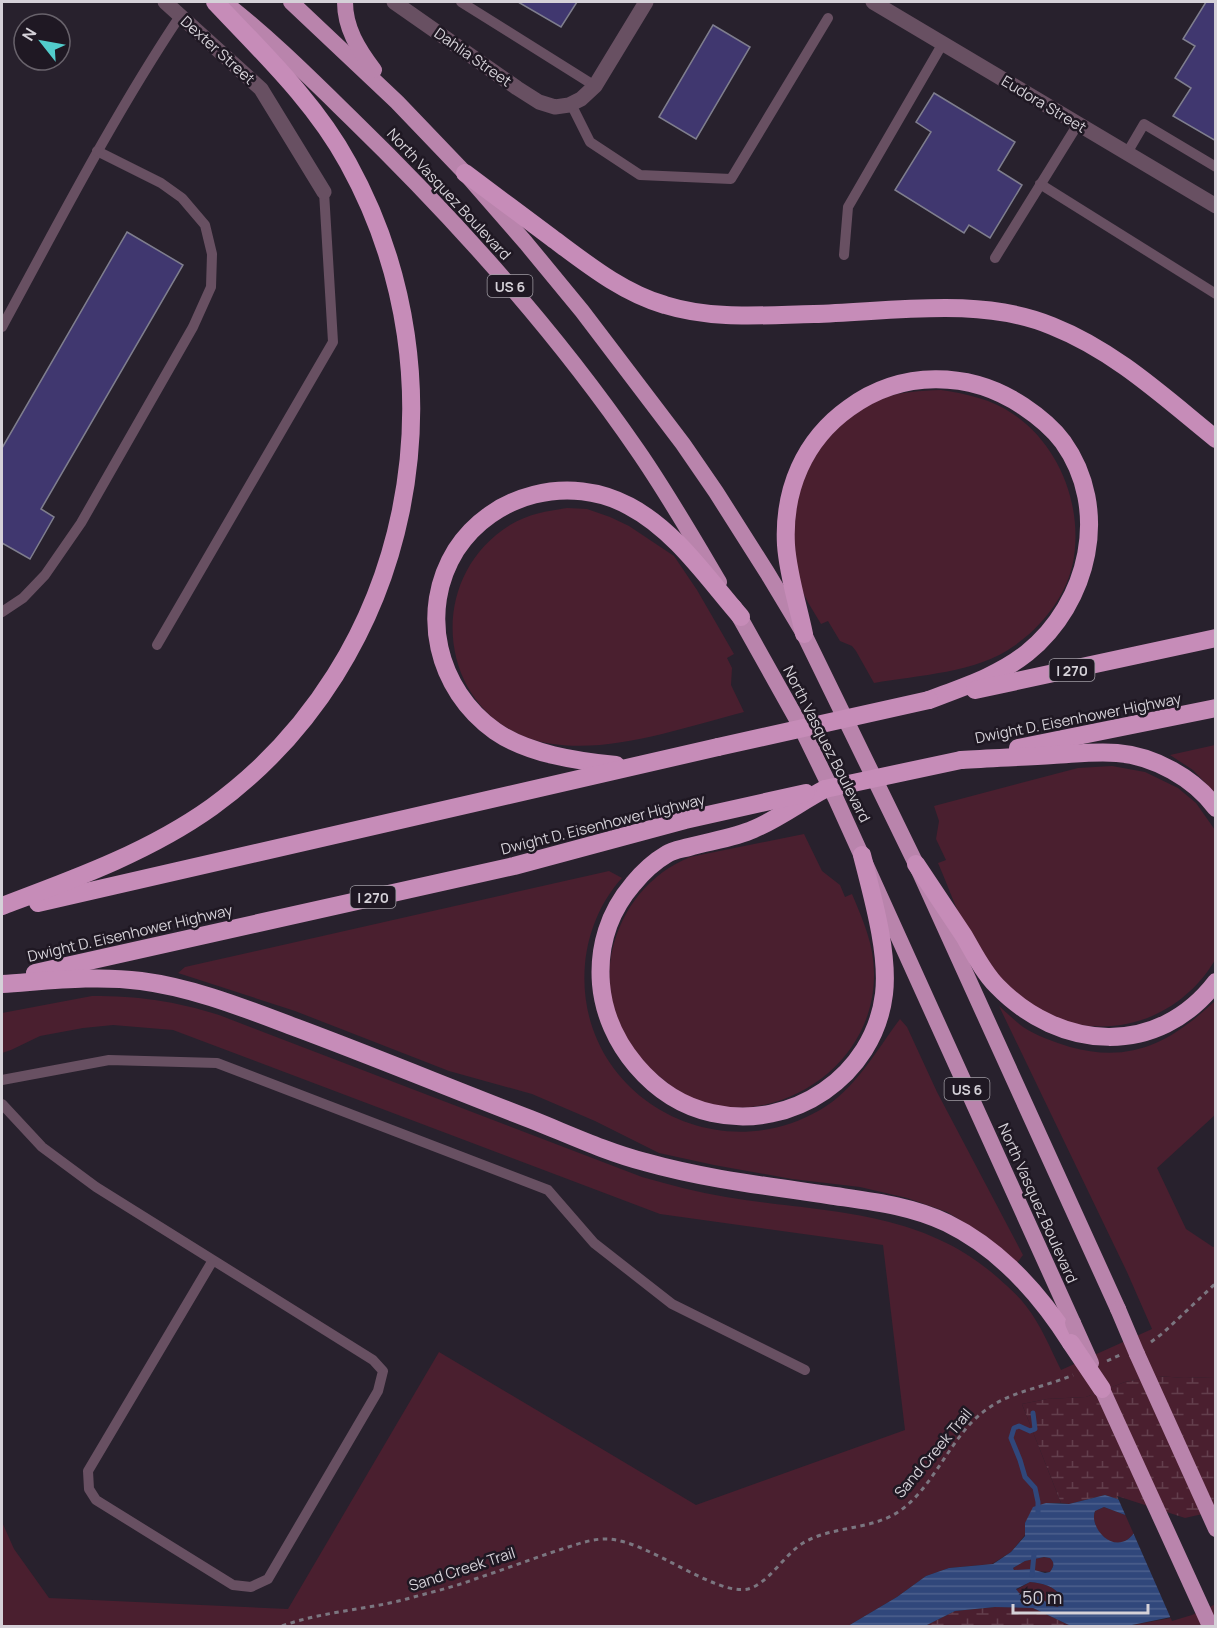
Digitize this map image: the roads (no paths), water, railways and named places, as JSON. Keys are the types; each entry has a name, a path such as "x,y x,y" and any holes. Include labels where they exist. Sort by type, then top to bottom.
{"highway":[{"path":"2,906 144,848 213,806 245,779 306,717 330,683 364,623 384,577 398,530 409,470 412,425 411,390 397,289 385,250 369,204 348,162 319,118 279,70 215,2"},
{"name":"North Vasquez Boulevard","path":"224,2 291,60 388,154 481,252 563,351 638,451 741,617 800,726 862,855 1208,1623"},
{"name":"North Vasquez Boulevard","path":"291,2 397,102 465,173 582,311 683,444 716,492 804,634 916,864 1215,1529"},
{"path":"345,2 348,24 356,44 397,102"},
{"path":"465,173 592,267 639,295 664,305 709,314 732,315 950,309 981,310 1031,319 1052,325 1094,345 1136,374 1215,439"},
{"path":"804,634 786,546 787,510 792,484 803,458 825,428 861,399 906,382 954,379 982,385 1008,396 1047,424 1063,442 1079,472 1088,505 1089,537 1084,566 1073,597 1055,624 1027,652 991,675 929,700"},
{"path":"633,766 584,762 555,756 496,732 473,714 455,690 444,667 437,643 436,611 442,579 457,550 478,525 497,510 519,499 542,492 567,490 588,492 627,504 648,517 669,535 741,617"},
{"name":"I 270","path":"2,911 633,766 1215,638"},
{"name":"Dwight D. Eisenhower Highway","path":"2,982 514,866 685,820 1215,708"},
{"path":"961,760 1104,753 1131,754 1176,773 1202,793 1215,808"},
{"path":"825,789 754,829 668,853 632,885 612,915 605,934 600,960 602,995 606,1013 620,1045 629,1058 657,1086 683,1103 712,1113 731,1116 761,1115 780,1111 812,1099 840,1079 862,1053 872,1034 884,996 881,942 862,855"},
{"path":"916,864 996,984 1017,1005 1030,1014 1062,1029 1098,1037 1141,1034 1155,1030 1182,1016 1207,993 1215,982"},
{"path":"2,982 122,979 201,994 309,1033 644,1162 728,1181 876,1202 930,1215 949,1224 1008,1265 1035,1292 1055,1317 1102,1389"}],"street":[{"name":"Dexter Street","path":"165,2 261,89 324,192"},
{"name":"Dahlia Street","path":"393,2 538,102 555,106 571,104"},
{"path":"571,104 581,99 595,86 646,2"},
{"name":"Eudora Street","path":"873,2 1215,206"}],"lane":[{"path":"461,2 595,86"},
{"path":"2,327 97,151 180,16"},
{"path":"571,104 590,142 640,175 731,179 828,18"},
{"path":"844,255 849,207 943,43"},
{"path":"995,258 1078,124"},
{"path":"1127,153 1144,124 1215,167"},
{"path":"2,612 23,598 45,575 81,523 193,327 211,287 212,254 205,225 182,198 161,183 97,151"},
{"path":"1040,184 1215,294"},
{"path":"157,645 333,342 324,192"},
{"path":"2,1080 109,1060 217,1063 548,1190 594,1243 672,1304 805,1370"},
{"path":"2,1104 42,1147 96,1187 213,1260 373,1360 383,1371 378,1391 268,1579 251,1587 233,1585 96,1500 88,1489 88,1472 213,1260"}],"water":[{"path":"1105,1495 1185,1521 1191,1613 1127,1626 1071,1626 1033,1608 995,1607 955,1611 925,1626 848,1626 897,1597 926,1576 949,1568 993,1564 1011,1552 1025,1536 1025,1523 1033,1507 1046,1503 1069,1504","holes":["1104,1507 1128,1516 1136,1530 1129,1539 1113,1542 1100,1533 1094,1518 1095,1511","1044,1557 1050,1558 1053,1565 1050,1572 1045,1573 1031,1569 1014,1570 1013,1568 1025,1561","1030,1582 1040,1583 1054,1589 1062,1600 1058,1607 1048,1605 1039,1597 1019,1593 1016,1589"]}],"waterway":[{"path":"1033,1413 1035,1429 1030,1431 1019,1426 1014,1428 1011,1438 1025,1477 1035,1488 1038,1512"},
{"path":"1032,1575 1034,1554"}]}
